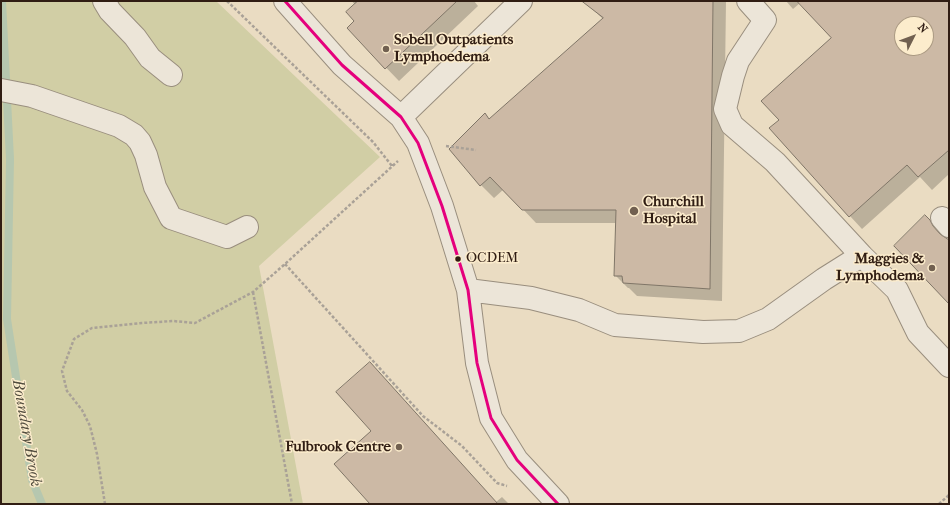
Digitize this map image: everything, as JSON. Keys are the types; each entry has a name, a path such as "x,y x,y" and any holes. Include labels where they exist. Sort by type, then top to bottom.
{"street":[{"path":"104,1 110,10 135,37 150,58 171,75"},
{"path":"284,1 342,65 401,118 418,143 442,206 468,290 477,363 491,418 517,460 558,504"},
{"path":"401,118 521,1"},
{"path":"748,1 765,20 738,61 733,76 725,108 732,125 775,162 862,256 897,290 918,333 949,366"},
{"path":"11,92 119,126 134,135 140,142 146,155 155,188 171,218 227,237 247,228"},
{"path":"468,290 531,298 579,310 615,325 704,332 739,332 768,319 824,279 862,256"}],"path":[{"path":"227,1 373,142 392,166"},
{"path":"105,504 97,454 90,426 82,410 67,391 62,372 74,340 92,328 173,321 196,323 253,292 401,159"},
{"path":"285,264 424,416 462,446 496,483 509,487"},
{"path":"253,292 292,504"},
{"path":"939,504 949,495"}],"shaded area":[{"path":"1,1 216,1 380,157 259,266 303,504 1,504"}],"building":[{"name":"Sobell Outpatients Lymphoedema","path":"358,1 457,1 385,69 347,28 354,21 346,12"},
{"path":"582,1 713,1 710,289 623,283 622,276 614,276 616,210 522,210 490,177 480,186 449,149 485,113 489,119 603,18"},
{"path":"797,1 949,1 949,150 918,177 907,165 849,217 769,128 779,120 761,101 831,38"},
{"name":"Maggies & Lymphodema","path":"925,215 940,234 949,240 949,304 894,246"},
{"name":"Fulbrook Centre","path":"370,362 498,504 370,504 334,464 371,431 336,392"}],"waterway":[{"name":"Boundary Brook","path":"2,1 10,159 7,319 32,480 42,504"}],"transit line":[{"path":"285,1 342,65 401,117 418,143 442,206 468,290 477,363 491,418 517,460 558,504"}],"place":[{"name":"Sobell Outpatients Lymphoedema","path":"386,49"},
{"name":"Churchill Hospital","path":"634,211"},
{"name":"OCDEM","path":"458,259"},
{"name":"Maggies & Lymphodema","path":"932,268"},
{"name":"Fulbrook Centre","path":"399,447"}]}
